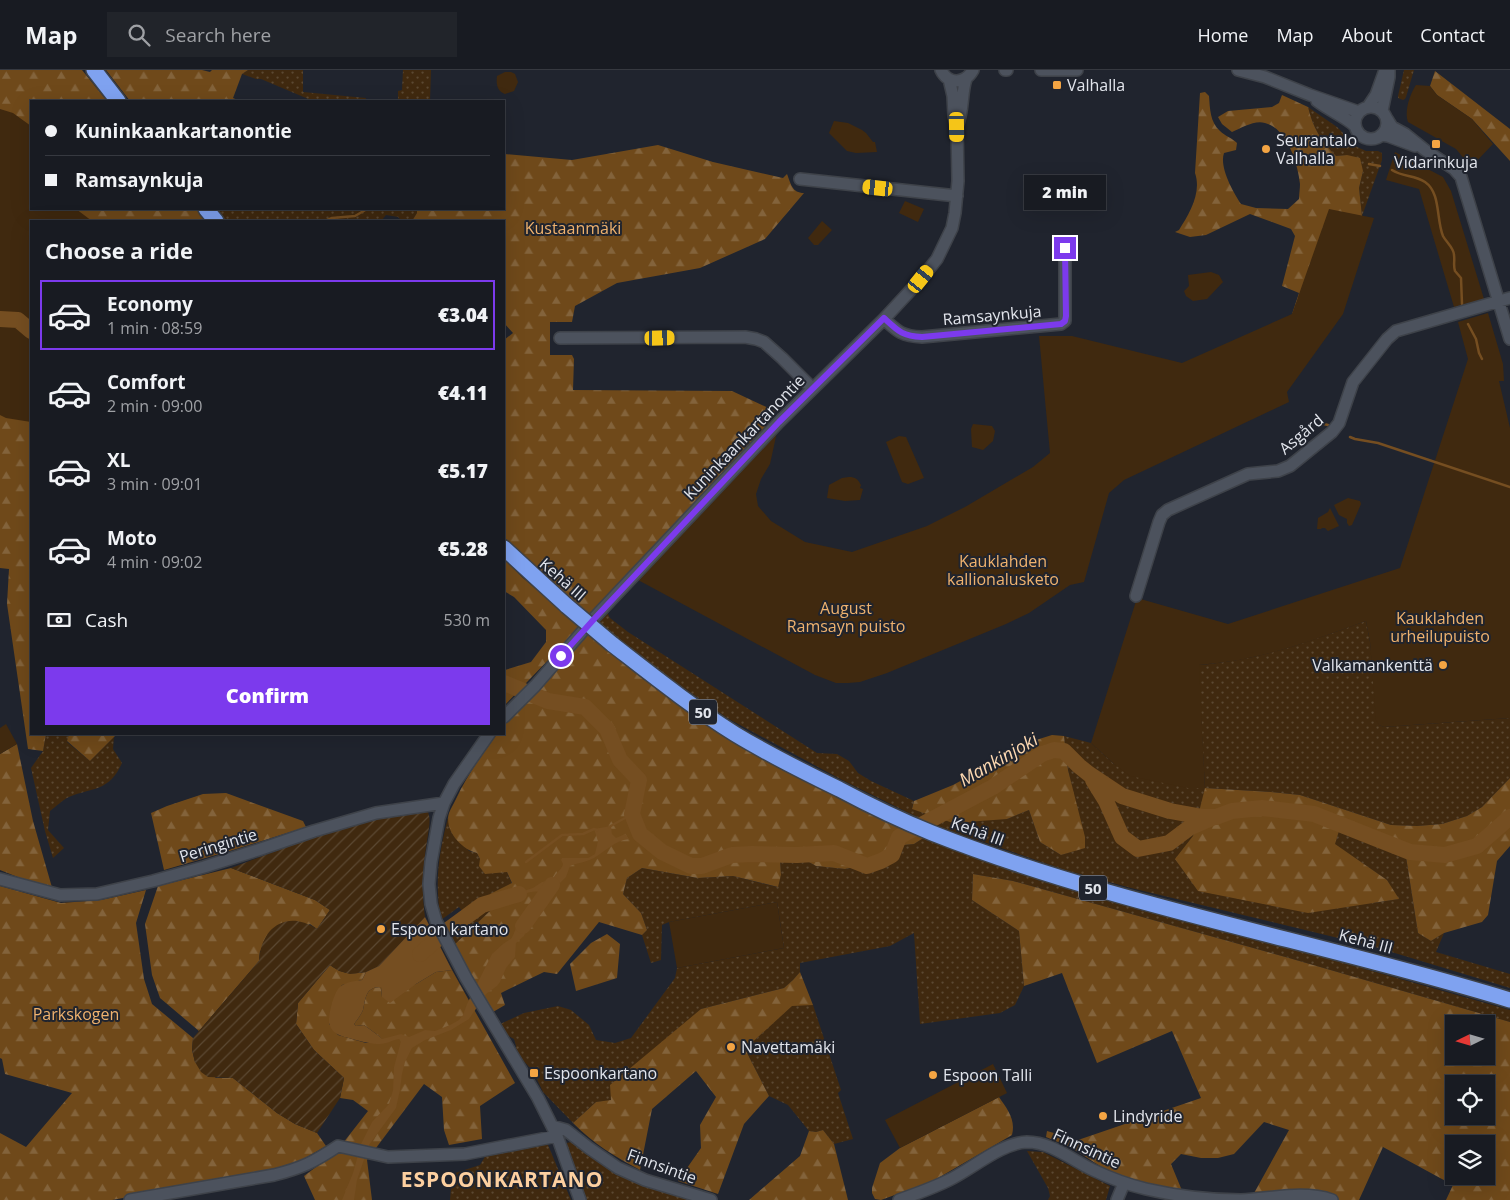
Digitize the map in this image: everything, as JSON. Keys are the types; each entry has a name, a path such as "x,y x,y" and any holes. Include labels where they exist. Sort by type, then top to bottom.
{"highway":[{"path":"94,70 117,100"},
{"path":"207,210 215,220"},
{"name":"Kehä III","path":"505,549 612,644 668,687 734,733 800,770 882,811 981,852 1055,877 1133,900 1344,953 1510,1000"}],"street":[{"path":"941,70 948,79 957,81 978,70"},
{"path":"1041,70 1077,70"},
{"path":"1238,70 1265,76 1310,95 1363,109 1378,108 1392,127 1454,169 1461,177 1505,300 1510,339"},
{"path":"1355,126 1356,116 1376,95 1387,70"},
{"path":"1381,135 1386,128 1384,115 1389,77 1387,70"},
{"name":"Kuninkaankartanontie","path":"957,127 961,118 963,88 970,73"},
{"name":"Kuninkaankartanontie","path":"505,716 779,422 884,318 937,259 952,228 956,213 957,127 954,116 953,96 948,79"},
{"path":"1310,95 1330,111 1348,120 1364,137 1388,136 1425,150"},
{"path":"800,179 957,196"},
{"name":"Ramsaynkuja","path":"884,318 902,334 909,337 1061,324 1065,321 1066,316 1065,248"},
{"name":"Asgård","path":"1136,596 1162,514 1248,474 1278,471 1290,466 1332,432 1338,423 1353,382 1387,339 1396,332 1505,300"},
{"path":"560,338 745,337 756,339 770,347 812,388"},
{"path":"488,735 454,784 444,803 433,844 429,884 431,904 436,921 471,987 538,1098 555,1131 580,1200"},
{"name":"Peringintie","path":"0,879 60,895 97,894 179,874 376,813 444,803"},
{"name":"Finnsintie","path":"555,1131 566,1130 618,1168 645,1180 711,1200"},
{"path":"130,1200 274,1175 297,1169 316,1161 338,1146 388,1157 465,1154 555,1131"},
{"name":"Finnsintie","path":"899,1200 950,1180 995,1153 1016,1144 1028,1142 1044,1144 1124,1183 1171,1194 1242,1200 1295,1195 1332,1200"},
{"path":"1118,1200 1124,1183"}],"green space":[{"path":"0,70 82,70 106,100 30,100 30,210 197,210 205,220 30,220 30,735 46,735 43,751 28,749 7,604 9,569 0,568"},
{"path":"106,70 202,70 210,72 212,70 248,70 242,74 233,98 238,100 129,100"},
{"path":"248,70 303,70 303,92 366,98 365,100 311,100 261,79 242,74"},
{"path":"403,70 431,70 430,100 398,100 398,91 402,90"},
{"path":"1404,70 1414,70 1406,97 1403,100 1398,98 1398,96"},
{"path":"1435,71 1510,129 1510,161 1472,119 1437,95 1430,86"},
{"path":"505,72 515,74 518,82 514,91 505,94 498,87 497,76"},
{"path":"1416,85 1430,86 1437,95 1472,119 1493,144 1471,167 1456,149 1408,122 1408,103"},
{"path":"1205,92 1209,96 1214,124 1222,133 1237,143 1236,150 1224,153 1223,165 1234,193 1241,204 1256,208 1288,209 1299,199 1300,184 1294,157 1285,139 1279,132 1273,126 1261,122 1232,132 1222,124 1218,117 1228,111 1272,107 1279,103 1282,95 1308,107 1318,134 1336,156 1347,155 1360,158 1363,171 1359,188 1362,216 1292,314 1299,293 1282,286 1295,236 1291,229 1250,214 1206,235 1190,237 1175,232 1179,230 1187,217 1196,196 1197,181 1195,173 1200,93"},
{"path":"1308,107 1337,127 1357,147 1366,151 1382,153 1382,160 1362,216 1359,188 1363,171 1347,155 1336,156 1315,128"},
{"path":"0,109 13,113 30,125 30,210 77,210 91,220 30,220 30,422 6,418 0,415"},
{"path":"834,121 848,123 862,130 875,142 877,152 856,153 847,151 829,133"},
{"name":"Kustaanmäki","path":"658,145 713,162 783,178 787,174 794,190 804,193 765,239 700,268 617,283 575,306 572,322 550,322 550,355 572,355 574,359 573,390 732,391 775,411 766,426 590,615 531,564 505,538 505,339 513,333 505,324 505,220 413,220 417,210 505,210 505,154 572,160"},
{"path":"1395,152 1443,177 1451,191 1484,299 1454,307 1419,189 1386,180"},
{"path":"905,201 924,209 918,222 899,213"},
{"name":"August Ramsayn puisto","path":"1329,209 1374,218 1343,314 1287,392 1289,402 1124,480 1109,493 1084,582 1070,585 1029,613 887,673 860,682 836,683 815,675 638,580 777,432 770,464 761,479 756,494 758,506 771,521 805,542 852,552 927,526 965,507 1033,467 1050,453 1039,336 1072,336 1182,363 1292,314"},
{"path":"216,210 417,210 413,220 401,220 398,217 386,215 382,220 224,220"},
{"path":"822,221 832,230 818,245 814,245 808,238"},
{"path":"1211,272 1219,275 1223,282 1207,299 1193,301 1186,296 1184,291 1189,286 1188,275"},
{"name":"Kauklahden urheilupuisto","path":"1488,313 1503,364 1504,381 1499,381 1510,428 1510,718 1384,727 1379,725 1376,720 1370,642 1366,621 1263,655 1199,665 1205,788 1188,788 1130,776 1114,764 1091,743 1137,598 1228,624 1400,568 1468,359 1458,322"},
{"path":"973,424 992,426 995,431 993,441 983,450 972,447 971,429"},
{"path":"899,436 906,437 924,478 908,484 902,482 886,442"},
{"path":"842,478 855,478 861,485 860,488 863,489 860,500 845,501 827,498 829,485"},
{"path":"1348,498 1360,501 1361,504 1352,525 1349,526 1347,519 1339,515 1334,505"},
{"path":"1330,508 1339,526 1328,531 1325,528 1317,529 1318,518 1328,512"},
{"path":"505,560 580,627 505,705 505,670 531,662 546,642 546,630 514,597 505,592"},
{"path":"607,612 610,618 628,632 817,753 837,754 849,761 858,773 871,781 914,801 912,808 1007,819 1029,810 1040,842 1061,855 1085,847 1068,770 1064,736 1091,743 1114,764 1205,788 1198,665 1263,655 1366,621 1379,725 1384,727 1510,718 1510,778 1482,807 1467,816 1442,824 1417,826 1391,825 1300,795 1206,788 1193,836 1374,903 1398,899 1387,880 1334,844 1342,821 1404,844 1418,933 1431,941 1444,933 1436,952 1510,974 1510,988 1375,947 1131,888 1065,870 931,824 844,781 727,718 661,672 597,622"},
{"path":"586,633 643,679 691,712 781,767 856,807 925,837 914,844 904,845 898,858 886,866 870,870 859,866 845,869 816,866 800,857 780,859 781,875 778,887 733,876 698,878 642,868 627,878 623,894 641,913 647,930 642,935 599,922 557,974 544,972 501,993 505,1005 493,1012 453,946 491,910 490,894 512,883 507,872 485,874 479,866 480,859 477,853 460,843 451,832 448,819 449,813 470,773 496,735 505,735 505,724 554,673"},
{"path":"6,724 17,744 0,754 0,728"},
{"path":"46,735 69,735 67,742 90,761 114,737 113,749 122,763 112,779 106,784 69,797 50,811 48,830 64,848 53,858 31,768 43,751"},
{"path":"69,735 116,735 90,761 67,741"},
{"path":"1052,735 1064,736 1068,770 1085,837 1085,848 1061,855 1040,842 1029,810 1007,819 953,823 912,809 914,801 953,785 1036,740"},
{"path":"17,744 33,821 53,891 0,870 0,754"},
{"path":"1510,778 1510,846 1497,861 1488,915 1482,922 1444,933 1431,941 1418,933 1404,844 1342,821 1335,844 1387,880 1399,899 1308,913 1198,891 1175,859 1193,836 1205,788 1300,795 1391,825 1417,826 1442,824 1467,816 1482,807"},
{"path":"226,793 303,821 306,827 164,870 151,813 203,794"},
{"path":"428,812 430,821 423,876 425,917 379,966 366,972 350,974 339,971 330,965 298,1003 296,1024 314,1050 344,1078 340,1098 317,1133 295,1124 277,1113 233,1078 208,1077 201,1072 195,1062 192,1050 193,1038 259,961 261,949 270,931 286,921 306,923 317,929 330,910 315,900 231,868 332,830 391,816"},
{"path":"449,814 450,825 469,851 477,853 480,859 507,872 512,884 491,910 453,946 452,935 470,922 459,907 441,920 438,880"},
{"path":"925,837 986,862 1095,897 1337,961 1510,1010 1510,1022 1495,1018 1495,1015 1486,1015 1013,881 973,874 972,900 1019,931 1024,986 1015,1005 1000,1013 920,1024 914,933 890,946 800,963 800,972 784,988 701,1009 611,1101 596,1102 573,1123 543,1092 533,1071 516,1053 514,1039 503,1033 498,1025 524,1013 558,1006 571,1010 589,1025 596,1040 615,1043 631,1038 675,978 677,968 784,948 777,902 669,922 662,925 661,960 651,963 642,935 647,930 641,913 623,894 627,878 642,868 698,878 733,876 777,887 781,875 780,858 800,857 816,866 845,869 859,866 870,870 898,858 904,845 914,844"},
{"path":"231,868 315,900 330,910 317,929 310,924 260,951 259,961 199,1031 160,998 152,975 145,924 158,886"},
{"path":"973,874 1013,881 1486,1015 1445,1015 1445,1065 1495,1065 1495,1018 1510,1022 1510,1200 1446,1200 1453,1185 1495,1185 1495,1135 1445,1135 1445,1181 1383,1147 1359,1200 1253,1200 1253,1195 1289,1130 1264,1122 1234,1154 1218,1158 1201,1158 1181,1154 1171,1164 1183,1193 1119,1178 1070,1147 1046,1137 1047,1131 1078,1140 1201,1098 1172,1031 1097,1063 1062,973 1024,986 1019,931 972,900"},
{"name":"Parkskogen","path":"0,886 61,903 101,900 146,890 136,923 144,979 152,1004 193,1038 192,1050 195,1062 216,1078 233,1078 277,1113 295,1124 317,1133 326,1146 300,1161 272,1171 112,1200 0,1200 0,1133 26,1147 72,1093 5,1074 2,1059 0,1058"},
{"path":"777,902 784,948 677,968 669,922"},
{"path":"607,934 620,944 617,978 576,991 570,964 591,943"},
{"path":"330,965 339,971 347,973 366,972 362,980 342,985 333,1002 329,1024 338,1035 366,1043 383,1041 364,1025 356,1026 354,1024 362,1012 369,991 376,987 381,987 382,997 416,984 436,972 452,970 515,1083 480,1106 482,1139 449,1145 444,1130 442,1097 424,1084 367,1160 372,1200 315,1200 304,1176 336,1152 368,1111 353,1100 340,1098 344,1078 314,1050 296,1024 298,1003"},
{"path":"800,972 813,1005 792,1006 745,1049 769,1096 744,1124 718,1194 678,1181 701,1148 700,1125 716,1097 696,1071 652,1109 640,1170 605,1149 573,1123 596,1102 611,1100 610,1085 701,1009 784,988"},
{"path":"792,1005 813,1005 841,1090 838,1093 853,1139 834,1144 823,1130 809,1131 788,1105 769,1096 745,1049"},
{"path":"993,1064 1007,1093 900,1148 885,1120"},
{"path":"999,1097 1012,1119 1012,1135 933,1181 881,1200 875,1199 872,1188 880,1163 900,1148"},
{"path":"823,1130 834,1144 848,1200 749,1200 800,1156 809,1131"},
{"path":"571,1142 612,1172 692,1200 586,1200 566,1146 567,1143"},
{"path":"542,1144 548,1145 571,1200 450,1200 452,1174 480,1165 486,1155"},
{"path":"1027,1151 1043,1152 1110,1186 1106,1200 1048,1200 1050,1196 1048,1188"}],"shaded area":[{"path":"611,826 612,834 616,838 625,834 629,839 614,844 591,859 570,866 566,877 552,891 542,908 530,922 524,936 516,943 515,957 506,968 500,982 486,994 469,1019 451,1030 425,1040 412,1048 405,1062 396,1108 369,1145 357,1180 354,1200 342,1200 353,1173 361,1144 372,1122 389,1104 393,1090 394,1067 401,1041 399,1039 377,1044 347,1038 335,1033 330,1027 329,1020 332,1004 338,989 347,983 362,980 366,972 379,966 425,917 452,970 436,972 390,1003 382,997 381,987 372,989 367,994 363,1010 354,1024 356,1026 364,1025 382,1039 401,1034 409,1037 425,1030 435,1031 459,1020 492,954 512,938 523,914 537,907 540,903 541,892 535,891 521,895 487,909 487,906 504,897 533,888 542,882 553,879 563,864 562,858 588,858 595,854 598,841 594,829"}],"waterway":[{"path":"1369,164 1380,166"},
{"path":"1392,170 1425,182 1434,193 1443,236 1454,252 1455,271 1461,278 1462,304"},
{"path":"327,220 355,216 365,210"},
{"path":"0,319 18,320 30,330"},
{"path":"1468,324 1476,339 1482,359"},
{"path":"1324,424 1328,425"},
{"path":"1350,437 1378,443 1510,487"},
{"name":"Mankinjoki","path":"505,683 548,701 585,707 607,729 620,760 639,780 632,814 640,834 662,852 691,866 702,866 732,855 834,853 867,866 892,855 899,837 993,787 1042,754 1054,750 1064,751 1089,774 1122,796 1170,811 1203,817 1216,817 1232,811 1262,808 1314,814 1410,852 1445,855 1477,846 1510,817"},
{"path":"1093,780 1106,801 1122,837 1138,849 1169,843 1189,828 1212,818"},
{"path":"609,827 632,814"},
{"path":"526,862 562,835 583,834 594,829 597,830"},
{"name":"Mankinjoki","path":"523,926 552,885"},
{"name":"Mankinjoki","path":"420,954 482,905 519,894"}],"place":[{"name":"Valhalla","path":"1057,85"},
{"name":"Vidarinkuja","path":"1436,144"},
{"name":"Seurantalo Valhalla","path":"1266,149"},
{"name":"Valkamankenttä","path":"1443,665"},
{"name":"Espoon kartano","path":"381,929"},
{"name":"Navettamäki","path":"731,1047"},
{"name":"Espoonkartano","path":"534,1073"},
{"name":"Espoon Talli","path":"933,1075"},
{"name":"Lindyride","path":"1103,1116"}],"district":[{"name":"ESPOONKARTANO","path":"502,1179"}],"route":[{"path":"561,656 779,422 884,318 902,334 909,337 1022,329 1061,324 1065,321 1066,316 1065,248"}],"park label":[{"name":"Kauklahden kallionalusketo","path":"1003,570"}]}
